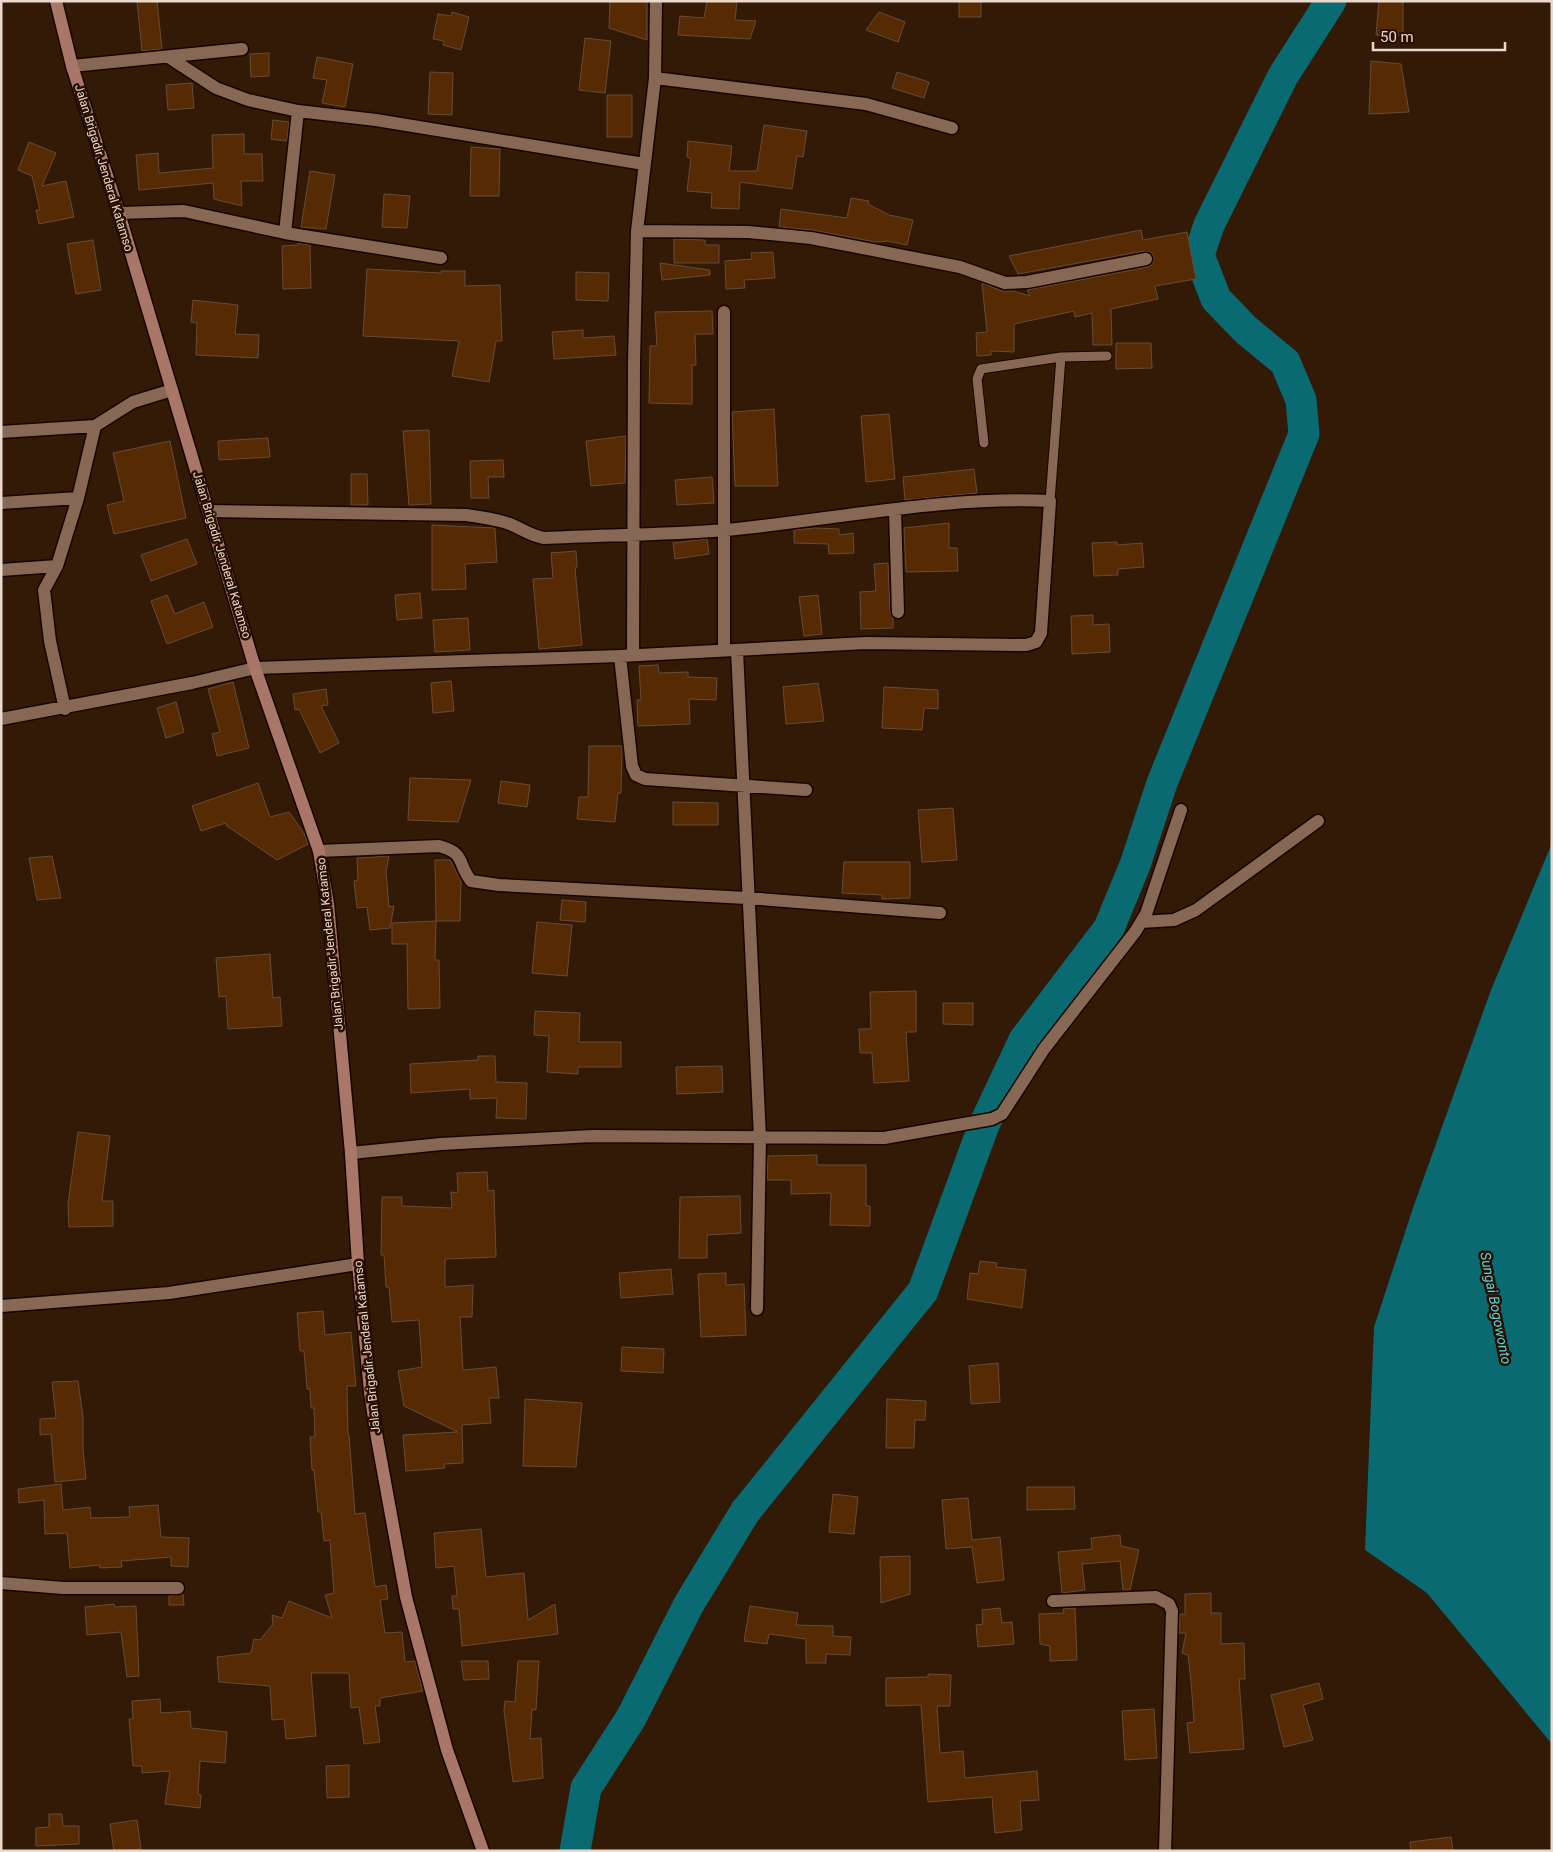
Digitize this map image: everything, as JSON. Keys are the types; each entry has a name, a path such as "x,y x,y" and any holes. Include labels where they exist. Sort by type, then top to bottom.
{"main road":[{"name":"Jalan Brigadir Jenderal Katamso","path":"56,1 72,66 209,511 255,668 319,851 328,914 351,1153 358,1264 370,1392 406,1597 447,1750 483,1851"}],"street":[{"path":"633,655 634,363 638,231 655,78 656,1"},
{"path":"72,66 170,58 242,49"},
{"path":"170,58 216,88 248,100 298,111 376,120 644,164"},
{"path":"655,78 866,104 952,128"},
{"path":"285,233 298,111"},
{"path":"118,213 184,211 285,233 441,258"},
{"path":"638,231 748,232 811,238 960,268 1005,283 1027,282 1146,258"},
{"path":"724,312 724,530 730,650 743,785 760,1138 757,1308"},
{"path":"1,432 95,426 133,402 172,390"},
{"path":"65,709 50,641 44,590 57,566 78,498 95,426"},
{"path":"1,503 78,498"},
{"path":"1,719 65,709 255,668 620,656 866,643 1026,645 1036,642 1041,633 1050,501 1013,501 895,510 724,530 544,538 529,535 512,525 493,519 466,515 209,511"},
{"path":"895,510 898,612"},
{"path":"1,570 57,566"},
{"path":"620,656 632,766 636,775 645,779 806,790"},
{"path":"351,1153 441,1144 592,1136 884,1138 992,1119 1002,1114 1044,1049 1124,949 1141,922 1182,810"},
{"path":"1141,922 1174,920 1196,910 1318,821"},
{"path":"319,851 439,846 450,849 461,857 465,873 471,881 499,886 747,898 940,912"},
{"path":"1,1306 169,1293 358,1264"},
{"path":"1,1583 63,1588 178,1588"},
{"path":"1053,1601 1156,1597 1169,1604 1172,1611 1164,1851"}],"lane":[{"path":"984,443 977,379 981,369 1061,357 1107,356"},
{"path":"1050,501 1061,357"}],"water":[{"name":"Sungai Bogowonto","path":"1552,843 1552,1744 1427,1593 1365,1550 1374,1327 1413,1208 1491,990"}],"building":[{"path":"137,1 157,1 162,49 142,51"},
{"path":"610,1 647,1 647,40 609,28"},
{"path":"707,1 737,1 735,20 756,21 750,39 678,35 680,16 704,18"},
{"path":"959,1 981,1 981,17 959,17"},
{"path":"1379,1 1403,1 1403,36 1376,35"},
{"path":"452,12 469,17 461,50 443,45 444,41 433,39 438,14 451,16"},
{"path":"879,12 905,22 898,42 866,30"},
{"path":"585,38 611,41 605,93 579,90"},
{"path":"269,53 269,76 251,77 250,54"},
{"path":"317,57 353,64 345,107 322,103 327,80 313,78"},
{"path":"1371,61 1401,64 1409,112 1369,114"},
{"path":"430,72 453,73 452,115 428,114"},
{"path":"897,72 929,82 924,98 892,88"},
{"path":"192,83 194,108 168,110 166,85"},
{"path":"607,95 632,95 632,137 607,137"},
{"path":"273,120 289,122 287,141 271,139"},
{"path":"764,125 807,131 803,157 797,156 792,189 740,182 739,209 711,208 712,193 687,191 691,158 687,157 688,141 732,146 729,171 757,171"},
{"path":"244,134 244,154 262,154 263,181 241,181 242,206 214,199 213,183 139,190 136,155 158,153 159,173 213,168 212,135"},
{"path":"29,142 56,153 42,186 66,181 74,217 39,224 36,210 40,210 32,176 18,170"},
{"path":"471,147 500,149 499,196 470,196"},
{"path":"310,171 335,175 326,229 301,227"},
{"path":"384,194 410,196 407,228 382,227"},
{"path":"851,198 869,201 868,204 889,215 913,220 907,245 888,241 875,242 813,230 779,227 781,209 847,218"},
{"path":"1141,230 1143,240 1187,232 1196,279 1155,286 1158,299 1111,309 1112,345 1093,345 1092,313 1075,317 1074,311 1014,324 1014,352 991,351 991,355 977,356 976,333 987,332 982,283 1002,291 1013,291 1030,296 1027,290 1148,267 1152,265 1154,258 1152,253 1144,251 1018,274 1009,256"},
{"path":"674,239 705,240 705,245 719,245 719,263 674,263"},
{"path":"93,240 101,290 76,294 67,244"},
{"path":"298,243 310,245 311,288 283,289 282,246 298,245"},
{"path":"773,252 775,278 744,280 745,288 726,289 725,261 752,259 751,253"},
{"path":"660,263 710,270 710,275 662,280"},
{"path":"367,269 441,273 441,271 465,271 465,286 500,285 502,341 496,341 489,382 452,376 459,341 363,336"},
{"path":"576,272 609,273 608,301 576,300"},
{"path":"193,300 238,305 235,334 259,335 258,358 196,355 197,323 191,322"},
{"path":"712,311 713,334 695,334 696,365 692,365 692,404 649,403 650,346 657,346 655,312"},
{"path":"583,330 583,338 614,336 616,355 554,359 552,332"},
{"path":"1116,343 1151,343 1152,368 1116,369"},
{"path":"774,409 778,486 735,486 732,412"},
{"path":"889,414 895,479 866,482 861,416"},
{"path":"429,430 431,504 409,505 403,431"},
{"path":"626,436 625,483 591,486 586,441"},
{"path":"268,438 270,457 219,460 218,441"},
{"path":"170,441 186,518 114,534 107,505 124,501 113,453"},
{"path":"503,460 504,477 488,477 489,498 471,498 470,461"},
{"path":"974,469 977,493 905,500 903,477"},
{"path":"351,474 367,474 368,505 351,505"},
{"path":"712,477 714,503 677,505 675,480"},
{"path":"949,523 949,548 957,548 958,571 906,572 904,528"},
{"path":"432,525 495,528 497,562 465,564 466,589 432,590"},
{"path":"814,528 839,529 839,535 853,533 854,553 829,554 828,544 794,543 794,530"},
{"path":"187,539 197,564 151,581 141,555"},
{"path":"707,539 709,554 675,559 673,543"},
{"path":"1117,542 1117,545 1142,543 1144,567 1118,569 1118,575 1094,576 1092,543"},
{"path":"576,551 577,567 575,568 582,645 539,649 533,579 553,578 551,553"},
{"path":"888,563 890,612 893,618 893,628 861,629 860,592 876,591 874,564"},
{"path":"420,593 422,618 397,620 395,595"},
{"path":"167,595 175,614 204,602 213,627 167,644 151,601"},
{"path":"818,595 822,634 804,636 799,597"},
{"path":"1093,615 1093,625 1109,624 1110,652 1072,654 1071,616"},
{"path":"468,618 470,650 435,652 433,620"},
{"path":"658,665 659,673 688,672 688,677 717,678 716,700 689,699 690,724 638,726 637,700 641,700 639,666"},
{"path":"451,681 454,711 433,713 431,683"},
{"path":"233,682 249,748 217,756 212,734 220,732 208,689"},
{"path":"818,683 824,721 786,724 783,687"},
{"path":"884,687 938,690 938,709 924,708 922,730 882,728"},
{"path":"326,689 328,705 321,706 339,743 320,753 299,709 295,710 293,694"},
{"path":"176,702 184,732 166,738 157,708"},
{"path":"589,746 622,746 621,793 618,793 615,822 577,819 579,797 588,797"},
{"path":"410,778 471,780 458,822 408,820"},
{"path":"501,781 530,785 527,807 498,803"},
{"path":"258,783 270,817 289,812 304,833 308,844 277,860 227,826 226,823 201,831 192,806"},
{"path":"673,802 718,803 718,825 673,825"},
{"path":"953,808 957,860 922,862 918,810"},
{"path":"52,856 61,898 37,900 29,858"},
{"path":"389,856 386,872 389,907 394,906 390,928 370,930 367,907 357,908 354,881 358,880 357,858"},
{"path":"435,860 450,860 461,881 460,921 436,921"},
{"path":"844,862 910,862 910,898 882,899 882,895 842,893"},
{"path":"562,900 586,902 585,922 560,920"},
{"path":"436,921 435,960 439,960 440,1008 408,1009 407,944 392,944 392,923"},
{"path":"537,922 572,925 567,976 532,973"},
{"path":"270,954 273,998 280,997 282,1026 228,1029 226,996 219,997 216,958"},
{"path":"916,991 916,1032 906,1032 909,1081 874,1083 872,1053 860,1053 859,1029 871,1029 870,992"},
{"path":"943,1003 973,1003 973,1025 943,1024"},
{"path":"535,1011 580,1013 579,1042 621,1042 621,1067 578,1067 578,1074 547,1072 549,1036 534,1035"},
{"path":"478,1056 495,1056 496,1082 527,1083 526,1119 496,1118 497,1098 470,1099 470,1089 411,1093 410,1064 478,1060"},
{"path":"722,1066 723,1092 677,1094 676,1067"},
{"path":"78,1132 110,1136 102,1201 113,1201 113,1226 69,1227 68,1204"},
{"path":"817,1155 817,1165 866,1165 866,1206 870,1206 870,1226 830,1225 831,1193 791,1194 791,1180 767,1180 768,1156"},
{"path":"487,1172 488,1191 494,1190 496,1257 445,1259 445,1287 473,1285 472,1317 460,1317 463,1370 496,1367 499,1398 489,1398 491,1423 462,1425 463,1463 444,1464 445,1468 406,1471 403,1435 458,1432 404,1406 398,1371 422,1367 419,1320 392,1322 389,1287 386,1287 384,1255 381,1255 382,1197 402,1197 402,1206 452,1208 451,1192 458,1193 457,1173"},
{"path":"740,1196 741,1233 707,1235 707,1258 679,1258 680,1197"},
{"path":"980,1261 997,1263 996,1267 1026,1270 1022,1308 967,1299 970,1273 978,1274"},
{"path":"671,1269 673,1294 621,1298 619,1273"},
{"path":"726,1273 726,1285 744,1284 746,1335 701,1337 698,1274"},
{"path":"323,1311 325,1335 351,1332 356,1386 347,1386 348,1435 355,1514 365,1513 375,1587 386,1585 388,1599 380,1600 385,1633 402,1632 405,1662 415,1661 423,1691 380,1698 380,1706 375,1706 380,1742 364,1744 359,1707 351,1708 349,1673 311,1673 316,1736 286,1739 284,1719 272,1720 270,1686 219,1682 217,1657 251,1653 254,1639 260,1640 273,1624 272,1615 282,1618 289,1601 332,1618 325,1595 334,1593 330,1540 324,1541 321,1512 318,1512 314,1470 312,1470 310,1437 315,1437 314,1408 311,1408 310,1389 307,1389 304,1351 300,1351 297,1313"},
{"path":"622,1347 664,1349 663,1373 621,1371"},
{"path":"998,1363 1000,1402 971,1404 969,1366"},
{"path":"78,1381 83,1417 83,1449 86,1479 55,1482 51,1434 40,1435 40,1419 56,1418 52,1382"},
{"path":"525,1399 582,1403 576,1467 523,1466"},
{"path":"887,1399 926,1401 925,1420 915,1420 914,1448 886,1448"},
{"path":"61,1484 63,1510 90,1507 91,1518 130,1517 129,1507 158,1505 161,1537 189,1538 188,1567 171,1566 171,1557 121,1561 122,1567 100,1568 100,1565 70,1568 67,1533 45,1534 44,1500 19,1503 18,1489"},
{"path":"1027,1487 1074,1487 1075,1509 1027,1510"},
{"path":"833,1494 858,1497 854,1534 829,1532"},
{"path":"968,1498 972,1540 1000,1537 1004,1580 977,1583 972,1547 946,1549 942,1500"},
{"path":"481,1529 486,1577 524,1573 528,1620 555,1604 558,1634 462,1646 459,1609 453,1609 452,1596 457,1596 454,1566 436,1568 434,1533"},
{"path":"1120,1535 1121,1546 1139,1550 1130,1590 1123,1590 1120,1561 1082,1564 1085,1590 1062,1593 1058,1552 1092,1549 1091,1538"},
{"path":"910,1556 910,1594 881,1603 880,1557"},
{"path":"1211,1593 1211,1613 1221,1613 1221,1644 1244,1643 1245,1679 1239,1679 1244,1749 1190,1753 1187,1723 1194,1722 1188,1655 1182,1653 1186,1633 1179,1633 1180,1614 1185,1614 1185,1594"},
{"path":"183,1594 184,1605 169,1605 169,1596"},
{"path":"114,1604 115,1607 136,1606 139,1676 127,1677 121,1632 87,1635 85,1607"},
{"path":"750,1606 798,1613 796,1625 833,1626 833,1636 851,1637 850,1655 826,1654 826,1663 806,1663 806,1639 769,1634 767,1644 744,1641"},
{"path":"1000,1608 1002,1623 1012,1622 1014,1644 978,1647 976,1625 983,1624 982,1610"},
{"path":"1075,1608 1077,1660 1050,1661 1050,1646 1040,1644 1039,1614 1064,1613 1063,1609"},
{"path":"461,1661 488,1661 489,1679 464,1680"},
{"path":"518,1661 539,1661 536,1710 532,1709 530,1739 541,1738 543,1778 513,1782 504,1711 505,1701 515,1702"},
{"path":"928,1674 951,1675 950,1706 937,1706 940,1753 963,1751 965,1778 1037,1771 1039,1800 1020,1801 1022,1830 995,1833 992,1797 928,1802 921,1705 886,1706 886,1678 928,1677"},
{"path":"1319,1683 1323,1699 1303,1705 1313,1740 1284,1747 1271,1695"},
{"path":"160,1699 161,1713 190,1711 191,1728 227,1732 225,1763 200,1761 198,1794 201,1795 200,1808 165,1804 170,1771 142,1773 142,1766 133,1766 129,1719 133,1719 132,1701"},
{"path":"1154,1709 1157,1758 1125,1760 1122,1711"},
{"path":"349,1765 349,1797 327,1798 326,1766"},
{"path":"49,1814 62,1814 63,1826 79,1826 79,1844 36,1846 36,1828 49,1827"},
{"path":"137,1820 141,1849 114,1851 110,1824"},
{"path":"1451,1837 1453,1851 1411,1851 1410,1842"}],"waterway":[{"path":"575,1851 586,1788 631,1718 689,1604 745,1512 923,1291 984,1125 1024,1040 1109,928 1135,865 1162,783 1304,434 1301,400 1285,362 1246,330 1216,299 1199,255 1209,225 1283,76 1331,1"}]}
